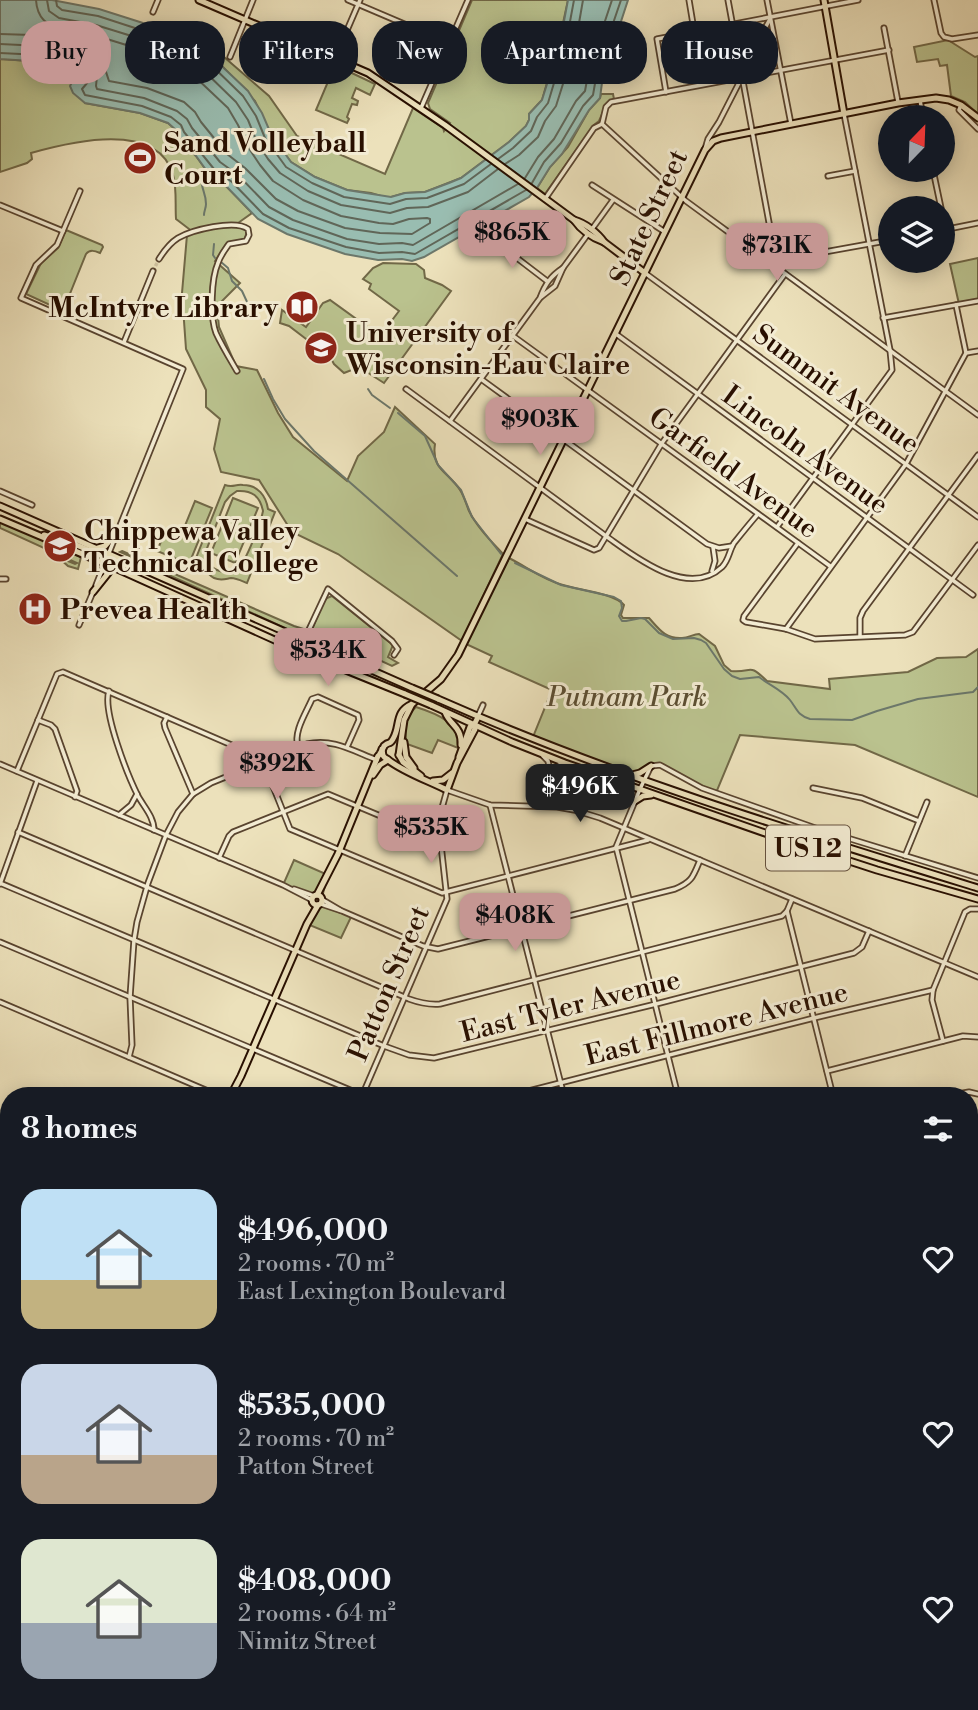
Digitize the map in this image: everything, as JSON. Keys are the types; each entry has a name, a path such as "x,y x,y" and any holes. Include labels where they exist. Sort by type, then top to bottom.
{"main road":[{"name":"Summit Avenue","path":"200,0 250,21"},
{"path":"824,3 844,114"},
{"name":"Summit Avenue","path":"358,68 445,125 589,232 600,237 645,273"},
{"path":"705,150 717,139 936,97 961,105 978,118"},
{"name":"State Street","path":"399,754 405,716 412,704 447,672 458,655 705,150"},
{"name":"US 12","path":"0,506 532,740 824,840 978,888"},
{"name":"US 12","path":"0,519 539,753 785,840 976,898"},
{"path":"95,548 105,546 118,531"},
{"path":"34,534 55,537 103,556 109,554"},
{"path":"93,592 113,567"},
{"name":"State Street","path":"388,744 395,736 402,713 412,704"},
{"path":"445,712 460,732 461,747"},
{"name":"Patton Street","path":"447,790 461,747 478,717"},
{"name":"Patton Street","path":"457,763 475,729 474,725"},
{"path":"403,728 406,757 416,771"},
{"path":"469,741 477,734 491,733"},
{"path":"235,1087 382,749 388,744 396,747 403,762 426,780 443,780 454,771"},
{"path":"382,749 383,755 389,761 447,790"},
{"path":"369,780 380,765 395,760 399,754"},
{"path":"631,775 651,766"},
{"path":"635,801 655,794"}],"street":[{"path":"153,12 158,0"},
{"path":"230,57 253,0"},
{"path":"348,0 359,2 401,21"},
{"path":"459,21 468,0"},
{"path":"689,0 692,21"},
{"path":"727,0 731,21"},
{"path":"767,0 791,124"},
{"path":"749,21 824,3 858,0"},
{"path":"934,0 943,37 952,39 978,35"},
{"path":"351,21 359,2"},
{"path":"769,21 771,17"},
{"path":"884,28 898,103"},
{"path":"661,38 657,39 661,63"},
{"path":"778,71 889,50"},
{"path":"421,108 431,84"},
{"path":"665,84 666,92"},
{"path":"603,124 606,107 611,102 708,84"},
{"name":"State Street","path":"705,150 710,135 738,84"},
{"path":"743,84 775,255 773,265"},
{"path":"920,100 921,105"},
{"path":"961,105 959,110 978,129"},
{"path":"777,527 890,374 892,365 844,114"},
{"path":"603,124 682,198 978,415"},
{"path":"543,198 594,128 603,124"},
{"path":"828,176 855,171"},
{"path":"592,185 665,232"},
{"path":"79,625 183,369 21,298 36,265 57,246 80,191"},
{"path":"540,298 555,286 563,268 613,200"},
{"path":"0,205 63,231"},
{"path":"955,226 978,223"},
{"path":"159,258 173,242 197,231 216,226 242,225 248,229 246,241 232,243 225,249 217,265 211,314 216,332 237,371"},
{"path":"492,240 547,281"},
{"path":"773,265 780,260 878,242"},
{"path":"450,421 540,298 547,281 563,268"},
{"path":"124,342 153,271"},
{"name":"Summit Avenue","path":"645,273 978,517"},
{"path":"525,519 594,550 599,548 662,443 785,274"},
{"path":"883,318 978,301"},
{"path":"786,629 905,464 966,353 956,305"},
{"name":"Lincoln Avenue","path":"616,334 973,595"},
{"name":"Garfield Avenue","path":"513,336 830,566"},
{"path":"966,353 978,351"},
{"path":"481,379 713,547 732,546"},
{"path":"406,389 638,559 680,577 701,578 723,566 732,546 758,514"},
{"path":"860,636 860,618 863,611 978,455"},
{"path":"0,491 33,505"},
{"path":"798,542 743,620 786,629 816,639 905,635 914,632 978,545"},
{"path":"712,573 715,561 713,547"},
{"path":"0,579 6,579"},
{"path":"299,650 328,589 393,641 398,649 394,655"},
{"path":"17,771 57,674 67,673 257,756 263,762 290,829 442,893 650,839"},
{"path":"109,691 107,698 116,737 137,794 152,819 154,830"},
{"path":"298,747 296,735 312,699 318,697 358,715 359,720 347,747"},
{"name":"Patton Street","path":"478,717 483,705"},
{"path":"167,717 165,727 193,794"},
{"path":"38,720 55,729 77,791 75,797"},
{"path":"128,1057 132,1045 130,997 134,940 146,887 177,812 193,794 211,783 313,742 347,747 377,760"},
{"path":"539,753 548,761 550,771"},
{"path":"536,806 550,771 556,765 565,763"},
{"path":"0,764 427,947 439,949 675,889 694,877 700,860"},
{"path":"676,1087 616,848 651,766 660,765 702,788 818,829 978,878"},
{"path":"0,884 37,780"},
{"path":"813,788 862,798 919,821"},
{"path":"447,790 490,805 574,810 600,818 978,977"},
{"name":"Patton Street","path":"366,1087 447,899 440,815 447,790"},
{"path":"119,815 131,805 137,794"},
{"path":"219,858 233,832 328,794 426,835 440,836"},
{"path":"905,856 927,802"},
{"path":"490,805 562,1087"},
{"path":"18,832 420,1003 440,1004 782,916 792,899"},
{"name":"East Tyler Avenue","path":"0,884 384,1046 409,1055 434,1058 854,953 862,947 869,931"},
{"path":"943,1041 932,1000 933,990 967,910 978,909"},
{"path":"787,911 831,1087"},
{"path":"0,942 343,1087"},
{"name":"East Fillmore Avenue","path":"545,1087 933,990"},
{"path":"0,1002 199,1087"},
{"path":"827,1071 963,1036 978,1037"}],"green space":[{"path":"472,0 568,0 564,21 481,21 481,84 547,84 542,100 529,114 526,126 509,142 461,178 425,192 384,197 347,190 315,177 291,162 270,134 255,101 225,69 225,58 239,70 239,84 255,84 269,96 297,136 385,174 413,108 444,131 450,123 430,109 428,103 436,84 467,84 467,21 463,21"},
{"path":"948,40 975,57 978,56 978,114 965,102 951,96 947,65 940,66 938,59 917,62 914,47"},
{"path":"0,59 21,60 21,84 78,84 85,103 140,113 168,123 176,130 177,136 209,174 227,187 252,213 238,223 237,227 247,230 245,239 227,243 215,261 240,283 217,306 219,327 236,366 257,370 293,437 347,481 358,456 384,432 395,407 435,444 434,453 438,465 460,490 476,523 503,554 462,641 338,554 292,532 259,480 221,472 214,449 220,419 206,407 206,390 186,349 182,293 187,235 193,232 176,219 174,180 164,158 150,147 132,141 111,139 68,144 31,153 32,159 27,163 0,172"},
{"path":"358,76 375,84 370,95 356,88 352,98 358,101 357,105 352,104 347,123 316,110 327,84 358,84"},
{"path":"601,94 613,94 614,99 607,103 599,121 545,194 537,188 550,167 568,147"},
{"path":"66,230 103,247 100,253 91,251 86,254 63,311 26,294 41,263 58,248"},
{"path":"978,258 978,301 959,304 952,273 955,273 955,263"},
{"path":"383,263 416,264 424,270 425,278 451,291 384,383 359,367 344,373 321,347 280,323 282,310 306,327 323,303 330,300 380,336 399,311 369,289 371,284 363,279 373,268"},
{"path":"225,485 248,485 260,492 268,509 275,512 247,583 233,578 214,578 196,558","holes":["237,491 251,493 260,501 262,516 253,541 238,568 228,572 219,571 210,565 206,551 225,502"]},
{"path":"233,498 258,508 235,563 211,553"},
{"path":"195,501 212,508 189,564 157,551 165,532 180,538"},
{"path":"0,521 81,557 78,569 68,566 58,557 77,563 0,528"},
{"path":"120,552 307,630 303,635 298,634"},
{"name":"Putnam Park","path":"509,558 556,583 619,601 624,605 621,615 623,618 649,618 671,637 684,638 699,634 715,646 724,665 731,671 753,670 767,681 830,689 829,679 908,672 937,658 966,657 978,649 978,797 855,745 740,735 716,793 658,764 631,775 533,737 552,690 489,662 492,656 466,644"},
{"path":"332,596 393,645 388,657 398,663 392,666 312,629 324,601"},
{"path":"416,707 446,720 456,732 458,748 438,740 432,753 407,744 406,724"},
{"path":"294,860 328,875 323,900 352,915 341,938 307,924 312,900 283,885"}],"water":[{"path":"0,0 52,0 99,9 137,21 125,21 125,84 225,84 225,69 248,91 271,134 291,162 315,177 347,190 391,197 425,192 461,178 526,126 529,114 542,100 547,84 602,84 600,98 529,197 424,257 412,261 378,260 345,254 287,234 258,219 227,187 209,174 168,123 140,113 85,103 73,93 71,84 111,84 111,21 21,21 21,60 0,59"},
{"path":"568,0 628,0 621,21 564,21"}],"waterway":[{"path":"204,215 206,199 202,179 208,169"},
{"path":"214,244 215,258"},
{"path":"221,262 228,268 232,281 242,291 248,304 258,306"},
{"path":"264,379 285,419 314,451 457,576"},
{"path":"368,389 390,408"},
{"path":"398,413 425,436 438,465 461,490 472,517 501,554"},
{"path":"515,563 561,585 614,597 621,601 619,616 622,621 641,618 659,633 673,639 701,640 732,676 740,679 759,677 783,693 806,718 852,720 918,699 973,692 978,687"}],"tunnel":[{"path":"153,271 159,259"}],"place":[{"name":"Sand Volleyball Court","path":"140,158"},
{"name":"McIntyre Library","path":"302,307"},
{"name":"University of Wisconsin-Eau Claire","path":"321,348"},
{"name":"Chippewa Valley Technical College","path":"60,546"},
{"name":"Prevea Health","path":"35,609"}]}
